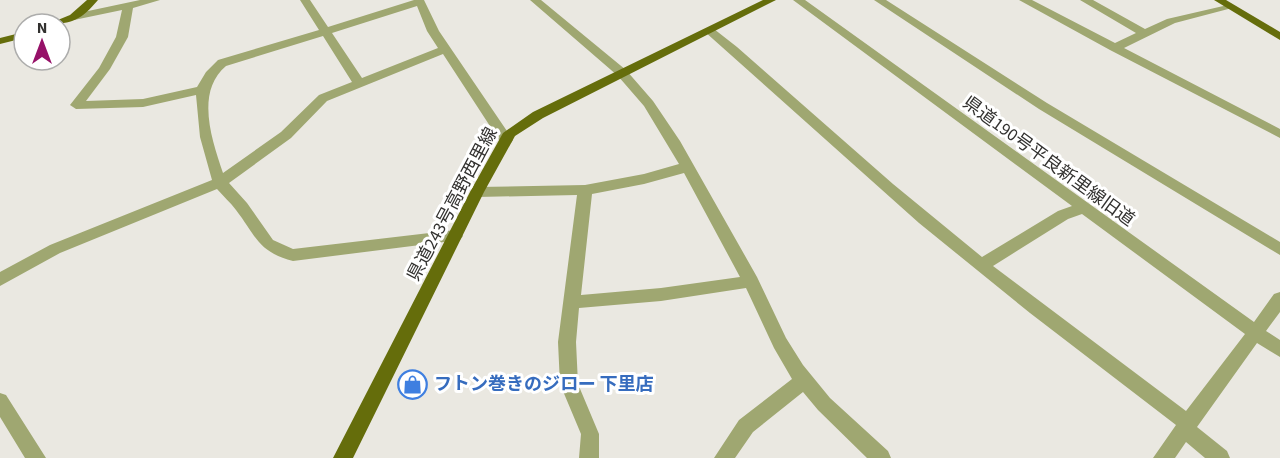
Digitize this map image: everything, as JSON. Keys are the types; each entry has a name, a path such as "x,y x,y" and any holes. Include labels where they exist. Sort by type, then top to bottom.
{"main road":[{"path":"74,17 93,0"},
{"name":"県道243号高野西里線","path":"343,458 477,192 510,133 538,115 771,0"},
{"path":"1223,3 1280,37"}],"street":[{"path":"74,17 155,0"},
{"path":"305,0 359,84"},
{"path":"535,0 622,74 649,104 751,281 780,344 804,380 824,404 880,458"},
{"name":"県道190号平良新里線旧道","path":"798,0 1280,350"},
{"path":"879,0 1043,106 1280,249"},
{"path":"1024,0 1280,134"},
{"path":"1085,0 1143,33"},
{"path":"455,236 293,255 277,252 264,241 241,206 220,182 206,140 202,90 215,68 222,63 420,1 445,50 506,140"},
{"path":"1114,48 1171,21 1223,3"},
{"path":"128,6 122,37 104,69 76,105 143,103 202,90"},
{"path":"710,31 772,82 887,187 982,266 1187,427 1220,458"},
{"path":"0,280 55,249 220,182 286,135 322,98 445,50"},
{"path":"477,192 585,190 644,179 687,167"},
{"path":"585,190 567,342 570,384 574,402 585,419 590,434 589,458"},
{"path":"982,266 1063,215 1083,208"},
{"path":"571,302 714,288 751,281"},
{"path":"1163,458 1280,299"},
{"path":"724,458 746,426 804,380"},
{"path":"0,400 36,458"}],"place":[{"name":"フトン巻きのジロー 下里店","path":"413,384"}]}
